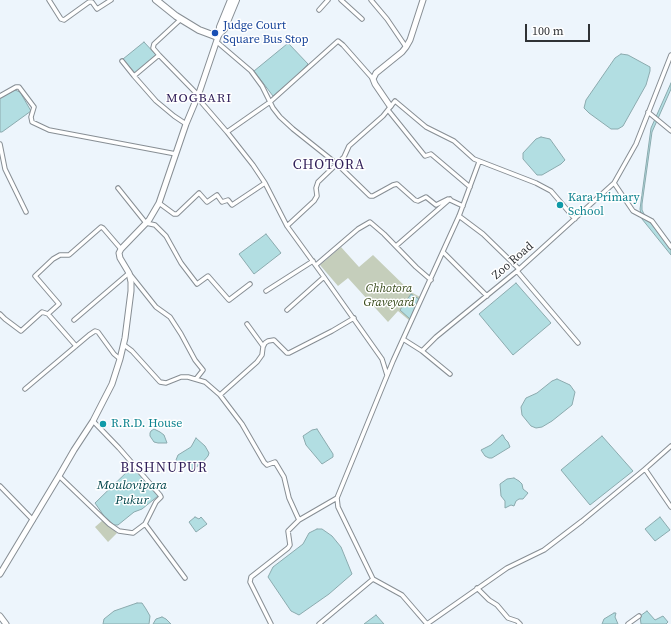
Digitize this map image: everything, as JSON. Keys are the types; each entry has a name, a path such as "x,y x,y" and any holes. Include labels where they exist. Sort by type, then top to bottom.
{"highway":[{"path":"156,0 181,19 199,30 216,36 219,34 220,27 233,1"}],"street":[{"path":"49,0 61,19 64,20 89,2 92,2 97,9 111,0"},
{"path":"319,10 328,0"},
{"path":"341,0 362,19"},
{"path":"371,0 406,47"},
{"path":"373,79 376,73 406,47 410,40 423,0"},
{"path":"181,19 154,44 153,48 199,94 202,103 253,165 265,183 287,226 382,359 387,376"},
{"path":"196,379 204,370 195,360 170,317 156,307 119,256 121,249 146,224 159,203 186,124 199,94 219,34"},
{"path":"227,132 270,102 338,41 373,79 389,108 425,156 431,154 470,187"},
{"path":"217,42 251,71 262,86 276,112 293,129 337,164 370,196 377,195 397,184 415,200 418,201 426,198 431,200 436,205 445,200 450,200 463,206"},
{"path":"134,76 159,55"},
{"name":"Zoo Road","path":"422,351 436,337 518,270 614,183 636,144 671,55"},
{"path":"122,61 156,101 186,124"},
{"path":"0,96 16,86 19,87 34,106 31,117 32,122 49,130 176,154"},
{"path":"384,97 395,101 426,127 454,141 479,162 536,183 551,191 575,219"},
{"path":"287,226 314,201 317,196 316,188 318,182 345,155 349,146 395,101"},
{"path":"194,106 202,103"},
{"path":"648,112 671,131"},
{"path":"0,144 5,170 26,212"},
{"path":"479,162 463,206 387,376 338,498 338,507 373,579 402,595 427,624 507,568 544,550 582,521 671,446"},
{"path":"159,203 174,214 177,214 199,193 207,202 217,195 222,202 228,200 232,205 265,183"},
{"path":"614,183 635,212 651,220 671,247"},
{"path":"118,188 146,224 155,225 166,236 181,263 197,284 208,276 229,300 250,284"},
{"path":"396,246 450,200"},
{"path":"458,216 483,234 518,270 578,343"},
{"path":"316,266 358,229 369,222 431,280"},
{"path":"48,314 59,304 35,277 53,259 60,255 68,255 102,227 121,249"},
{"path":"443,252 487,296"},
{"path":"266,291 313,261"},
{"path":"74,320 130,273"},
{"path":"0,574 93,421 112,384 124,345 132,282 130,273"},
{"path":"287,310 324,277"},
{"path":"0,314 21,331 42,312 48,314 76,346"},
{"path":"220,395 257,362 262,355 263,346 268,341 274,340 289,354 354,318"},
{"path":"247,324 263,346"},
{"path":"25,389 88,335 97,331 114,354 120,359"},
{"path":"404,339 422,351 450,374"},
{"path":"124,345 132,351 163,384 188,377 209,384 220,395 242,424 264,462 267,465 275,462 284,477 289,498 299,520"},
{"path":"382,359 390,362 394,361"},
{"path":"59,476 119,532 133,533 146,524 156,502 161,497 160,495 93,421"},
{"path":"645,469 671,507"},
{"path":"0,486 33,520"},
{"path":"271,624 250,582 251,576 288,548 290,545 288,532 299,520 338,498"},
{"path":"146,524 186,578"},
{"path":"319,624 373,579"},
{"path":"477,588 489,600 497,605 508,618 517,621 520,624"},
{"path":"0,616 6,624"},
{"path":"628,624 639,616"}],"green space":[{"name":"Chhotora Graveyard","path":"341,247 359,267 373,255 411,292 420,297 410,321 398,311 388,322 348,278 338,286 320,265"},
{"path":"103,520 117,533 108,542 95,527"}],"water":[{"path":"144,42 156,55 135,73 123,59"},
{"path":"287,44 289,44 308,64 299,74 273,96 254,71"},
{"path":"621,54 628,55 650,67 650,71 646,85 623,126 618,129 611,129 584,108 586,100 615,58"},
{"path":"671,83 671,89 652,132 642,210 671,249 671,255 642,219 640,209 651,128"},
{"path":"15,90 20,92 31,111 0,132 0,98"},
{"path":"541,137 550,139 565,160 542,175 537,175 523,159 523,153 536,139"},
{"path":"266,234 281,253 254,274 239,254"},
{"path":"516,283 551,323 513,355 479,314"},
{"path":"411,294 419,299 410,319 400,310"},
{"path":"557,379 570,385 575,392 572,405 542,427 536,428 531,426 522,415 521,407 526,398 537,393 552,381"},
{"path":"154,429 164,435 167,443 154,442 150,436 150,433"},
{"path":"317,429 333,454 333,457 322,464 306,445 303,436 312,430"},
{"path":"502,435 510,447 492,458 485,456 481,450 491,445"},
{"path":"602,436 633,471 590,505 561,470"},
{"path":"196,438 205,446 209,453 201,464 191,470 187,462 180,465 176,460 178,455 191,447"},
{"name":"Moulovipara Pukur","path":"132,467 134,467 159,495 142,509 134,512 118,525 114,525 104,516 95,503"},
{"path":"514,478 522,484 523,489 528,493 523,499 516,501 514,506 511,505 505,508 505,501 501,496 500,484 507,479"},
{"path":"195,517 199,519 201,517 207,524 196,532 189,522"},
{"path":"660,517 670,530 655,541 645,529"},
{"path":"317,529 322,529 332,536 341,547 352,574 329,594 299,615 291,611 268,577 273,567 303,544 309,533"},
{"path":"137,603 142,603 150,616 149,624 103,624 104,619 114,611"},
{"path":"647,611 655,620 663,616 668,622 666,624 641,624 640,616"},
{"path":"616,613 615,617 618,624 602,624 604,619"},
{"path":"376,615 384,624 364,624"},
{"path":"162,617 171,624 153,624 156,619"}],"place":[{"name":"Judge Court Square Bus Stop","path":"215,33"},
{"name":"Kara Primary School","path":"560,205"},
{"name":"R.R.D. House","path":"103,424"}],"district":[{"name":"MOGBARI","path":"199,99"},
{"name":"CHOTORA","path":"329,165"},
{"name":"BISHNUPUR","path":"164,468"}]}
